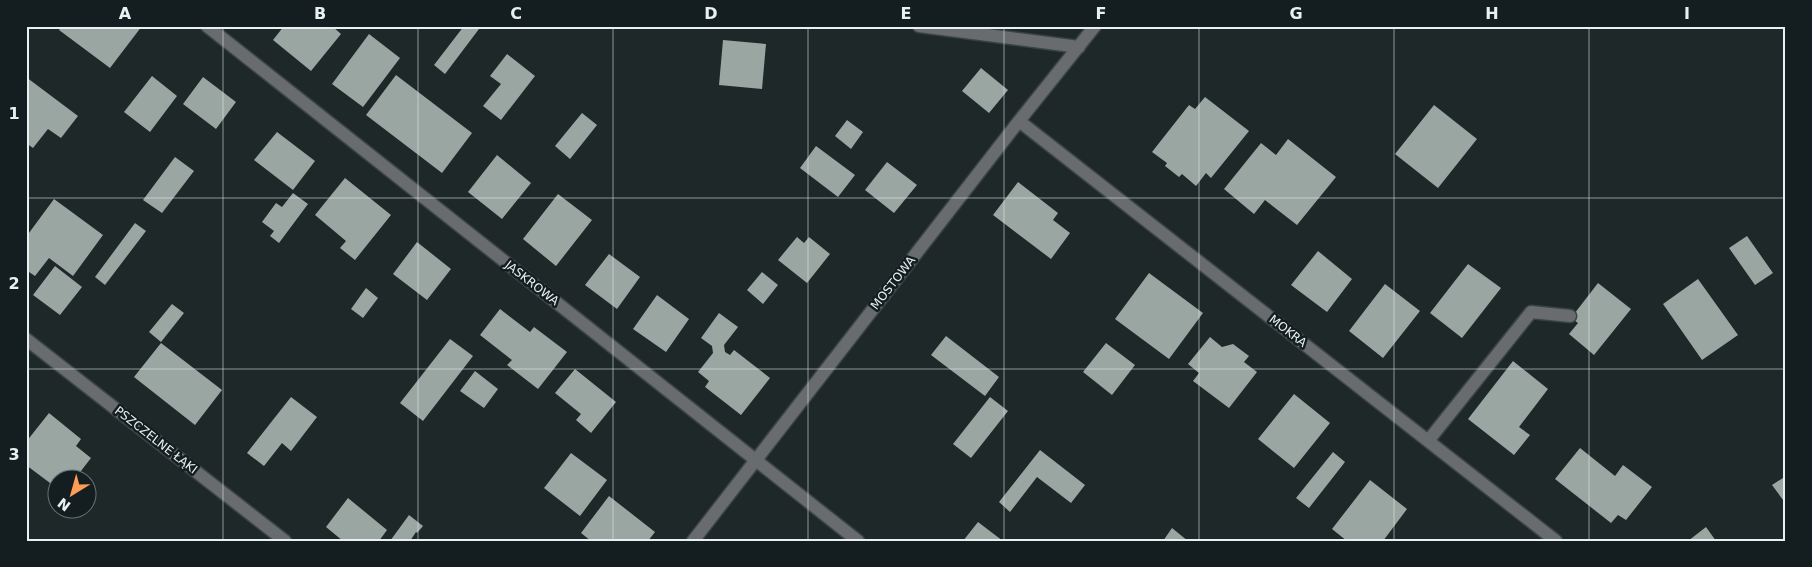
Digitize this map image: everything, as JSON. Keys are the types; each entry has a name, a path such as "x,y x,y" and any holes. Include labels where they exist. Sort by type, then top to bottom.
{"street":[{"name":"JASKROWA","path":"206,26 858,541"},
{"path":"920,26 1079,47"},
{"name":"MOSTOWA","path":"692,541 1095,26"},
{"name":"MOKRA","path":"1019,121 1556,541"},
{"path":"1428,440 1531,312 1570,316"},
{"name":"PSZCZELNE ŁĄKI","path":"26,339 285,541"}],"building":[{"path":"62,26 142,26 110,68 59,30"},
{"path":"284,26 332,26 341,34 311,71 273,40"},
{"path":"464,26 475,26 479,29 445,74 434,65"},
{"path":"369,34 400,58 363,107 332,84"},
{"path":"723,40 766,44 762,89 719,85"},
{"path":"507,54 535,76 501,120 483,106 501,84 490,76"},
{"path":"981,68 1008,90 989,113 962,91"},
{"path":"396,75 472,133 442,173 366,115"},
{"path":"152,76 177,96 150,132 124,112"},
{"path":"26,77 78,116 61,138 48,129 33,148 26,143"},
{"path":"203,77 236,102 216,129 183,104"},
{"path":"1205,97 1249,131 1211,178 1206,173 1196,186 1182,174 1179,177 1165,166 1167,163 1152,152 1189,105 1195,109"},
{"path":"1434,105 1477,139 1438,188 1395,154"},
{"path":"582,113 597,125 570,159 555,146"},
{"path":"847,120 863,132 851,149 835,136"},
{"path":"277,132 315,161 293,190 254,160"},
{"path":"1288,139 1336,177 1297,225 1265,200 1254,214 1224,189 1261,143 1276,155"},
{"path":"816,146 855,175 838,197 800,168"},
{"path":"497,155 531,183 502,219 468,192"},
{"path":"175,157 194,171 162,213 143,200"},
{"path":"887,162 917,185 894,213 865,190"},
{"path":"345,178 391,215 355,260 340,248 346,241 315,215"},
{"path":"1018,182 1058,213 1053,220 1070,233 1051,259 993,215"},
{"path":"293,193 308,204 279,243 270,236 274,231 262,222 276,203 282,207"},
{"path":"558,194 592,220 556,266 523,239"},
{"path":"54,199 103,235 73,276 49,258 35,276 26,270 26,237"},
{"path":"135,223 146,231 105,285 95,277"},
{"path":"1747,236 1773,273 1755,285 1729,248"},
{"path":"797,237 804,243 809,237 830,254 807,283 778,260"},
{"path":"417,242 451,269 427,300 393,274"},
{"path":"1318,251 1352,279 1327,312 1291,285"},
{"path":"609,254 640,277 617,309 585,285"},
{"path":"1468,264 1501,288 1462,338 1430,313"},
{"path":"55,266 82,287 60,315 33,295"},
{"path":"762,272 778,285 763,304 747,290"},
{"path":"1149,273 1203,313 1169,359 1115,319"},
{"path":"1698,279 1738,335 1702,360 1663,304"},
{"path":"1598,283 1631,309 1594,355 1569,334 1578,323 1571,318"},
{"path":"1385,284 1420,311 1383,358 1349,331"},
{"path":"366,288 378,298 363,318 351,309"},
{"path":"657,295 689,319 666,352 633,329"},
{"path":"172,304 184,313 161,342 149,332"},
{"path":"500,309 530,332 534,327 567,352 538,389 507,365 512,360 480,335"},
{"path":"719,313 738,327 724,345 725,352 730,355 734,350 770,378 741,415 705,387 709,381 698,372 713,353 712,346 701,338"},
{"path":"946,336 999,377 985,396 931,355"},
{"path":"1210,337 1222,347 1233,344 1249,356 1244,362 1257,372 1229,408 1193,381 1199,373 1188,364"},
{"path":"450,339 473,356 423,421 400,403"},
{"path":"161,343 222,390 195,425 134,377"},
{"path":"1106,343 1135,365 1112,395 1083,372"},
{"path":"1513,361 1548,389 1519,427 1530,435 1514,455 1468,419"},
{"path":"575,369 616,402 591,433 576,420 581,414 555,393"},
{"path":"475,371 498,389 484,408 460,391"},
{"path":"1294,394 1330,423 1294,468 1258,439"},
{"path":"291,397 317,417 291,451 282,443 264,466 247,453"},
{"path":"990,397 1008,411 971,458 953,444"},
{"path":"49,413 81,439 76,446 91,458 82,470 48,470 48,482 26,465 26,442"},
{"path":"1580,448 1615,476 1623,465 1652,487 1626,520 1618,515 1611,523 1555,479"},
{"path":"1040,450 1085,485 1071,503 1037,477 1010,512 999,502"},
{"path":"1333,452 1345,462 1309,508 1296,498"},
{"path":"571,453 607,480 580,516 544,488"},
{"path":"1786,476 1786,504 1772,485"},
{"path":"1370,480 1407,509 1383,541 1347,541 1332,529"},
{"path":"609,496 655,532 648,541 591,541 581,533"},
{"path":"348,498 387,530 379,541 343,541 326,527"},
{"path":"409,515 423,526 410,541 390,541"},
{"path":"978,522 1003,541 963,541"},
{"path":"1706,527 1716,541 1688,541"},
{"path":"1172,528 1188,541 1163,541"}]}
